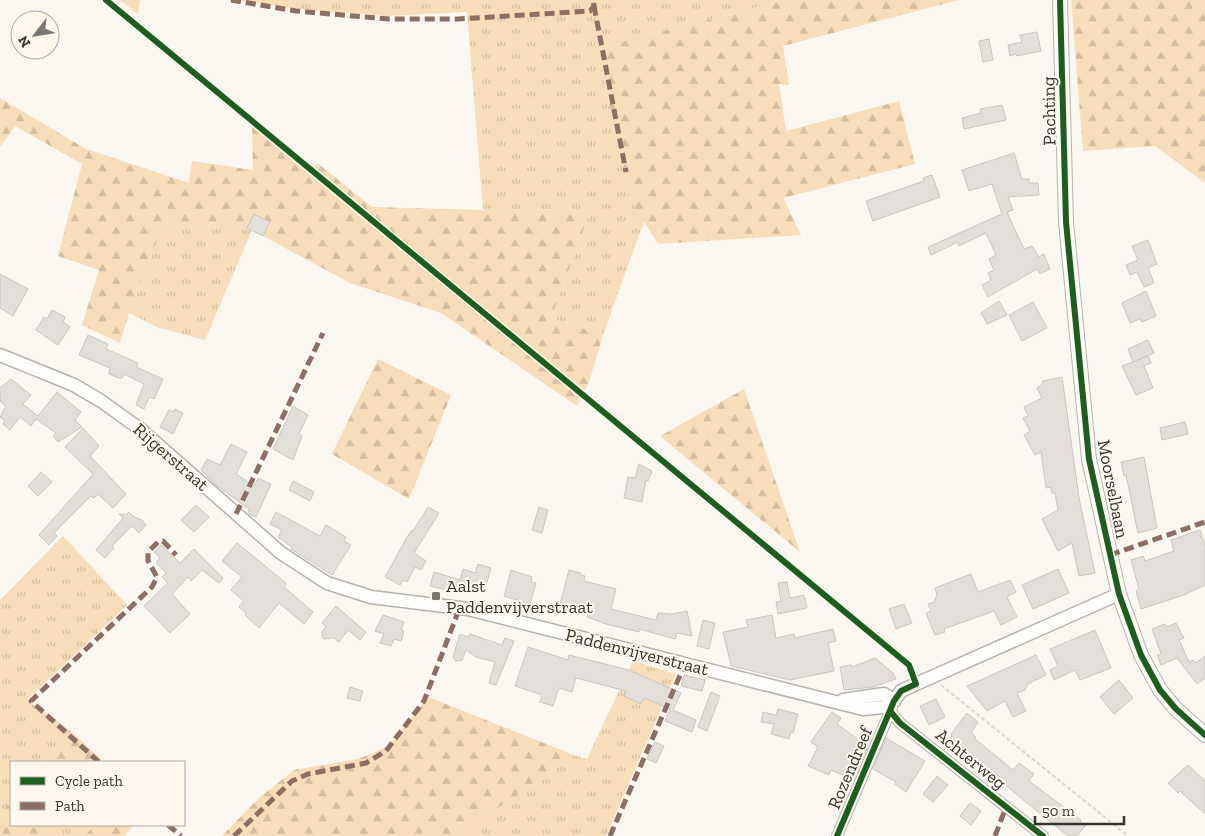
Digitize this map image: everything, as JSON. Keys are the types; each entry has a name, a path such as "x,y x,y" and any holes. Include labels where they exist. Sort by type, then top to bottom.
{"main road":[{"name":"Pachting","path":"1060,0 1066,222"},
{"name":"Moorselbaan","path":"1066,222 1089,459 1119,594 1141,655 1160,690 1176,710 1205,735"}],"street":[{"name":"Rijgerstraat","path":"0,355 74,385 102,402 140,429 281,553 326,583"},
{"name":"Paddenvijverstraat","path":"326,583 371,597 468,609 830,701 884,694 892,706"},
{"path":"892,706 901,691 1119,594"},
{"name":"Rozendreef","path":"837,836 892,706"},
{"name":"Achterweg","path":"892,706 900,723 1042,836"}],"path":[{"path":"935,675 940,684 1128,836"}],"green space":[{"path":"120,0 140,0 138,14"},
{"path":"237,0 787,0 598,48 628,196 644,221 603,335 551,318 591,209 483,210 467,12 388,16 297,9"},
{"path":"787,0 959,0 783,46 789,85 779,84 786,131 899,101 915,164 783,198 801,235 658,244 628,196 598,48"},
{"path":"1071,0 1205,0 1205,183 1155,146 1083,151"},
{"path":"0,98 86,149 189,183 192,161 253,170 252,125 309,172 317,163 372,207 483,210 591,209 551,318 603,335 589,382 577,406 441,313 350,283 252,230 183,223 163,225 129,313 120,343 82,325 99,270 58,256 82,164 15,126 0,147"},
{"path":"183,223 252,230 205,340 159,328 129,313 163,225"},
{"path":"378,359 451,395 409,499 332,454"},
{"path":"744,389 800,552 660,436"},
{"path":"63,536 127,605 27,700 71,731 45,761 10,761 10,802 0,814 0,600"},
{"path":"633,661 676,674 606,836 458,836 461,831 535,784 574,755 587,759"},
{"path":"428,697 574,755 535,784 462,831 458,836 222,836 259,798 294,770 358,759 389,746"},
{"path":"71,731 101,759 99,761 45,761"},
{"path":"10,802 10,826 46,826 37,836 0,836 0,814"},
{"path":"46,826 93,826 85,836 37,836"},
{"path":"93,826 133,826 124,836 85,836"}],"building":[{"path":"1037,32 1041,51 1010,56 1008,45 1022,42 1020,35"},
{"path":"989,39 993,60 983,62 979,41"},
{"path":"1002,105 1006,120 964,129 962,118 981,113 980,109"},
{"path":"1014,153 1022,179 1029,179 1029,183 1038,183 1039,195 1008,197 1013,210 1007,212 1024,249 1032,246 1039,257 1044,254 1050,269 1040,274 1037,269 988,297 982,285 991,280 988,273 994,270 989,259 996,255 986,233 959,246 958,242 931,255 928,247 1002,214 992,184 969,191 962,170"},
{"path":"932,175 940,197 873,221 866,201 924,181 923,178"},
{"path":"254,214 270,222 263,236 247,228"},
{"path":"1148,240 1157,264 1148,268 1154,283 1144,287 1137,272 1130,275 1126,265 1138,260 1132,246"},
{"path":"0,274 28,289 13,316 0,308"},
{"path":"1146,291 1156,316 1142,322 1140,319 1130,323 1122,303"},
{"path":"999,301 1007,315 987,324 981,313"},
{"path":"1033,302 1047,328 1022,341 1009,315"},
{"path":"52,310 65,317 63,322 70,327 58,345 36,330 44,317 47,319"},
{"path":"88,335 108,344 106,349 138,363 136,367 163,379 154,399 149,397 144,409 136,405 144,384 124,374 122,378 119,378 109,374 110,368 79,355"},
{"path":"1148,340 1154,353 1133,362 1128,349"},
{"path":"1148,356 1151,363 1144,366 1153,388 1136,395 1122,366"},
{"path":"1062,377 1079,498 1095,573 1079,576 1072,543 1058,551 1042,519 1058,510 1055,493 1052,493 1051,487 1046,488 1041,452 1035,455 1024,435 1030,431 1023,418 1028,416 1024,407 1042,398 1037,388 1043,384 1043,381"},
{"path":"11,379 31,395 23,404 38,416 57,392 81,412 75,420 82,427 58,442 53,436 56,433 36,419 31,426 20,417 10,430 3,424 5,421 0,417 6,406 0,401 0,388"},
{"path":"293,406 308,415 299,434 302,436 293,460 273,449"},
{"path":"175,409 183,413 173,434 160,427 169,410 174,412"},
{"path":"1185,422 1188,434 1162,440 1160,428"},
{"path":"83,428 99,446 90,456 126,494 113,508 98,494 94,498 91,496 54,533 57,536 49,545 39,535 93,474 65,447"},
{"path":"231,444 247,452 236,474 254,486 258,478 271,484 256,517 249,514 249,509 216,485 201,470 207,459 220,465"},
{"path":"1144,457 1157,528 1138,533 1126,475 1124,476 1121,462"},
{"path":"639,464 652,471 648,481 646,480 642,502 624,498 628,477 635,478"},
{"path":"41,472 52,482 38,496 28,486"},
{"path":"293,481 314,492 310,501 289,490"},
{"path":"196,505 209,517 194,532 181,520"},
{"path":"428,507 439,513 414,553 426,561 421,570 415,567 407,582 403,580 400,585 385,577 407,537"},
{"path":"539,507 548,510 542,533 532,530"},
{"path":"129,512 134,517 142,520 146,525 139,533 132,526 112,546 114,548 105,558 96,550 123,518 119,514 126,515"},
{"path":"276,512 320,536 326,525 346,537 344,541 351,545 332,575 291,549 292,547 278,537 282,530 270,524"},
{"path":"1200,530 1205,546 1205,585 1184,595 1141,609 1136,591 1139,589 1131,560 1143,556 1145,561 1174,551 1171,540"},
{"path":"237,543 286,583 284,587 313,612 304,624 279,603 259,628 245,615 246,613 239,607 244,601 231,590 242,577 222,561"},
{"path":"161,545 180,563 194,549 223,578 219,583 202,570 191,581 188,577 172,594 190,614 170,633 144,606 168,583 162,577 166,573 156,563 160,558 154,552"},
{"path":"478,564 491,568 484,592 459,585 457,593 430,586 434,572 460,580 463,569 475,573"},
{"path":"1058,569 1069,593 1033,609 1022,585"},
{"path":"511,570 532,577 531,582 536,583 530,604 504,596"},
{"path":"569,570 581,573 581,575 585,576 584,581 616,589 611,609 656,620 658,613 672,614 687,611 692,636 677,633 675,639 639,629 639,632 606,624 587,617 589,611 560,604"},
{"path":"971,574 978,592 1010,580 1016,592 1007,597 1017,617 1001,625 994,611 944,629 945,632 935,635 926,613 931,611 928,604 934,602 937,595 935,588"},
{"path":"787,582 790,598 804,595 807,608 778,614 776,602 781,601 778,583"},
{"path":"904,604 912,623 896,629 889,609"},
{"path":"336,606 366,632 360,640 348,630 339,642 334,638 323,639 322,632 326,627 322,623"},
{"path":"383,615 404,622 401,630 404,631 401,641 394,639 391,646 380,643 384,634 375,631"},
{"path":"772,615 776,638 794,634 795,638 833,629 836,641 828,643 834,671 790,680 731,666 723,632 748,627 746,620"},
{"path":"703,620 715,623 709,649 697,646"},
{"path":"1176,623 1184,638 1179,640 1189,662 1193,660 1196,663 1205,656 1205,678 1197,684 1177,658 1161,665 1157,655 1161,654 1152,629 1165,624 1167,627"},
{"path":"1095,630 1111,668 1080,680 1075,670 1054,680 1050,670 1058,666 1050,649"},
{"path":"460,634 468,637 470,634 502,645 505,638 514,641 496,685 489,683 495,662 476,657 466,650 462,660 456,661 453,657"},
{"path":"528,647 568,660 569,655 629,670 681,693 673,710 696,720 692,732 665,721 670,709 644,698 641,704 624,696 626,691 576,678 572,692 559,688 553,706 540,702 542,695 515,686"},
{"path":"1036,655 1046,675 1028,684 1025,690 1017,693 1026,711 1013,717 1005,701 987,711 967,686"},
{"path":"875,658 893,673 896,679 873,687 844,690 840,667 851,665 852,667"},
{"path":"684,675 705,680 702,691 681,686"},
{"path":"1119,680 1133,698 1114,714 1100,697"},
{"path":"350,687 363,691 360,701 347,698"},
{"path":"711,692 720,696 707,731 698,727"},
{"path":"936,699 945,717 929,725 920,706"},
{"path":"778,709 798,714 793,733 791,732 789,739 771,734 774,724 761,722 763,712 776,715"},
{"path":"832,712 841,718 837,724 868,747 853,779 831,770 829,775 808,766 818,747 811,742"},
{"path":"967,713 978,722 971,733 976,737 974,738 1013,770 1019,763 1034,774 1029,781 1081,820 1085,826 1077,836 1069,836 1063,832 984,768 985,766 949,740 952,736 951,734"},
{"path":"886,738 925,761 906,792 895,784 896,782 873,769"},
{"path":"655,742 664,746 656,763 647,759"},
{"path":"1188,765 1205,781 1205,814 1180,791 1178,793 1168,783"},
{"path":"937,776 948,785 933,802 923,794"},
{"path":"970,803 981,811 971,825 960,816"}],"marked path":[{"path":"231,0 296,11 389,19 458,19 590,11 594,6 593,0"},
{"path":"594,6 626,172"},
{"path":"236,514 323,333"},
{"path":"1110,555 1205,522"},
{"path":"98,761 31,701 152,587 157,577 148,561 148,552 158,542 163,541 176,555"},
{"path":"234,836 292,781 308,774 366,763 386,751 424,701 460,607"},
{"path":"610,836 685,664"},
{"path":"995,836 1006,807"},
{"path":"169,826 181,836"}],"cycle path":[{"path":"106,0 909,665 916,684 901,691 894,701 837,836"},
{"path":"1060,0 1066,222 1089,459 1119,594 1141,655 1160,690 1176,709 1205,735"},
{"path":"891,712 900,723 1043,836"}],"place":[{"name":"Aalst Paddenvijverstraat","path":"436,596"}]}
